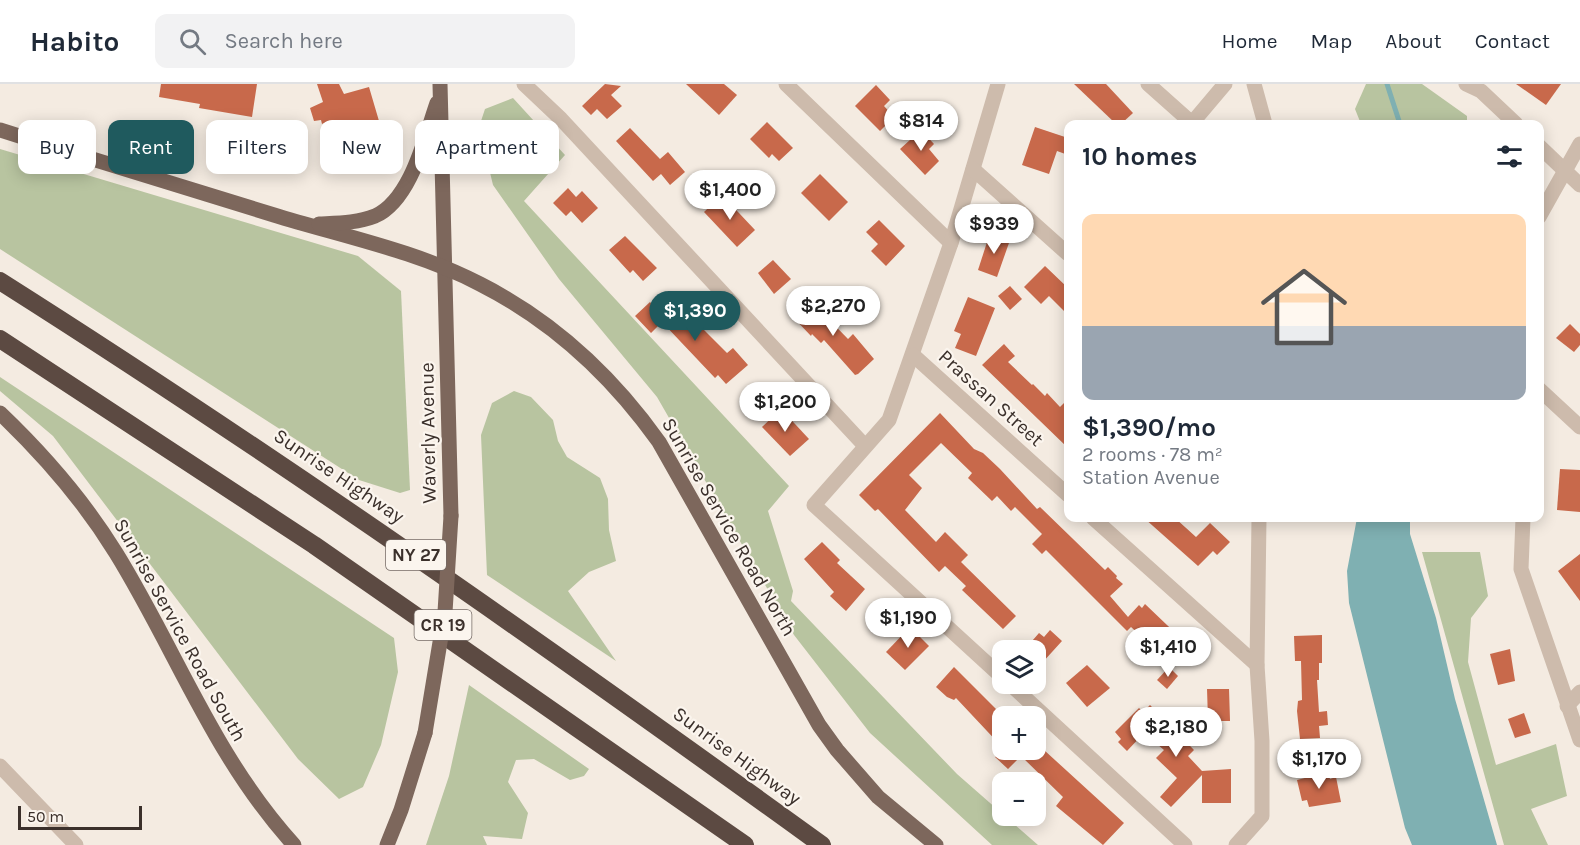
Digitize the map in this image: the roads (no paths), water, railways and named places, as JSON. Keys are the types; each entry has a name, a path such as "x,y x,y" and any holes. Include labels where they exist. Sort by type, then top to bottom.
{"highway":[{"name":"Sunrise Highway","path":"0,281 152,378 434,568 822,845"},
{"name":"NY 27","path":"0,339 314,545 745,845"}],"main road":[{"path":"307,225 358,221 378,214 398,197 410,175 441,89"},
{"name":"Waverly Avenue","path":"387,845 401,810 425,733 440,648 449,577 450,462 441,89"},
{"name":"Sunrise Service Road North","path":"0,130 446,270 480,284 549,327 598,369 634,409 678,474 819,725 837,750 878,797 936,845"},
{"name":"Sunrise Service Road South","path":"0,413 71,489 98,525 135,585 228,759 252,794 294,845"}],"street":[{"path":"524,84 561,119 865,446"},
{"path":"786,84 951,243"},
{"path":"992,668 814,505 889,420 951,243 998,84"},
{"path":"1148,84 1188,120"},
{"path":"1196,120 1225,84"},
{"path":"1254,84 1264,120"},
{"path":"1466,84 1481,91 1512,120"},
{"path":"1544,208 1580,144"},
{"path":"1544,152 1580,185"},
{"path":"973,169 1064,250"},
{"name":"Prassan Street","path":"913,355 1064,491"},
{"path":"1544,394 1580,427"},
{"path":"1097,522 1257,665"},
{"path":"1236,845 1262,816 1262,741 1257,665 1259,522"},
{"path":"1522,522 1521,569 1580,740"},
{"path":"1567,706 1580,692"},
{"path":"1021,694 1185,845"},
{"path":"0,766 76,845"}],"water":[{"path":"1356,522 1410,522 1410,534 1436,618 1455,699 1497,845 1412,845 1405,828 1349,603 1347,571"}],"waterway":[{"path":"1387,84 1399,120"}]}
